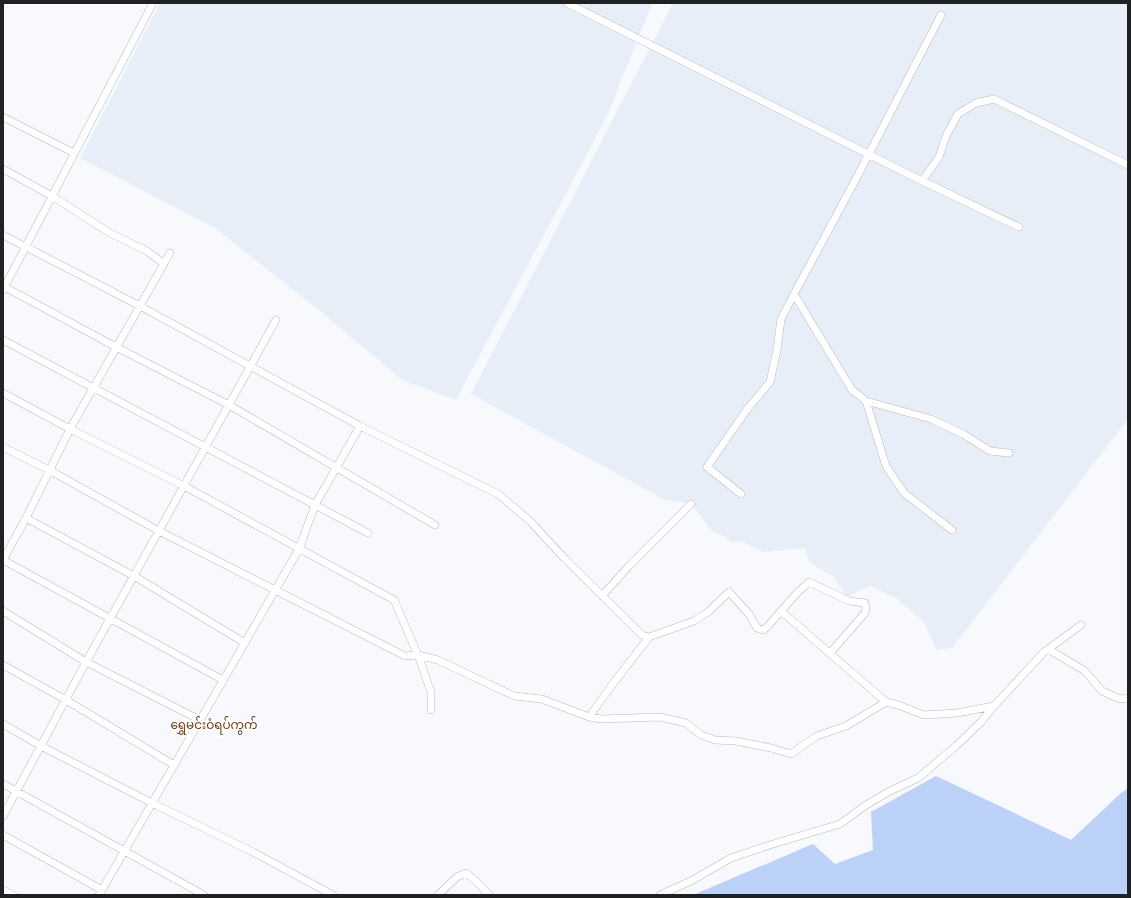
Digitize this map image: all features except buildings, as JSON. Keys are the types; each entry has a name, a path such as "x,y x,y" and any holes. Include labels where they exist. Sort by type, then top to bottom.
{"street":[{"path":"153,3 4,288 228,405 436,524"},
{"path":"567,3 922,181 1019,227"},
{"path":"741,494 707,467 748,408 770,382 777,350 781,319 941,15"},
{"path":"922,181 939,158 946,136 958,114 976,103 994,100 1128,165"},
{"path":"3,117 74,153"},
{"path":"3,170 52,196 110,233 147,250 164,264"},
{"path":"3,235 140,306 360,426 498,494 530,521 565,559 642,635 649,637"},
{"path":"170,252 70,429 26,518 3,560 223,680"},
{"path":"794,294 852,390 866,401 931,419 963,434 990,451 1010,453"},
{"path":"3,816 86,662 276,320"},
{"path":"3,340 93,389 368,533"},
{"path":"3,393 70,429 184,486 394,600 418,655 431,692 431,710"},
{"path":"866,401 886,466 900,488 904,493 952,530"},
{"path":"3,835 100,892 299,549 315,505 360,426"},
{"path":"3,447 49,470 159,531 404,656 418,655 438,660 514,696 542,698 589,717 608,719 660,717 686,723 701,735 715,740 736,741 771,748 791,754 817,736 846,726 886,702"},
{"path":"602,596 628,567 691,504"},
{"path":"26,518 134,576 244,643"},
{"path":"589,717 649,637 694,621 708,612 729,592 749,614 757,628 763,630 809,582 849,601 865,603 865,613 830,653"},
{"path":"3,611 86,662 200,720"},
{"path":"781,611 886,702 924,715 957,713 994,706"},
{"path":"660,895 692,881 731,858 840,824 890,791 918,778 956,746 1048,649 1081,625"},
{"path":"1048,649 1070,664 1085,671 1102,691 1120,699 1128,698"},
{"path":"3,665 66,700 174,764"},
{"path":"3,724 41,746 152,803 253,852 333,895"},
{"path":"3,784 204,895"},
{"path":"438,895 457,877 466,873 476,881 488,895"},
{"path":"3,890 13,895"}],"shaded area":[{"path":"160,3 652,3 606,118 456,400 402,380 325,315 215,228 80,158"},
{"path":"673,3 1128,3 1128,419 952,648 936,650 924,622 896,598 870,586 847,597 834,577 809,562 805,548 763,552 741,541 731,542 726,537 713,532 691,504 665,500 471,394"},
{"path":"936,776 1071,840 1128,788 1128,895 693,895 813,844 835,864 873,850 871,812"}],"district":[{"name":"ရွှေမင်းဝံရပ်ကွက်","path":"214,725"}]}
